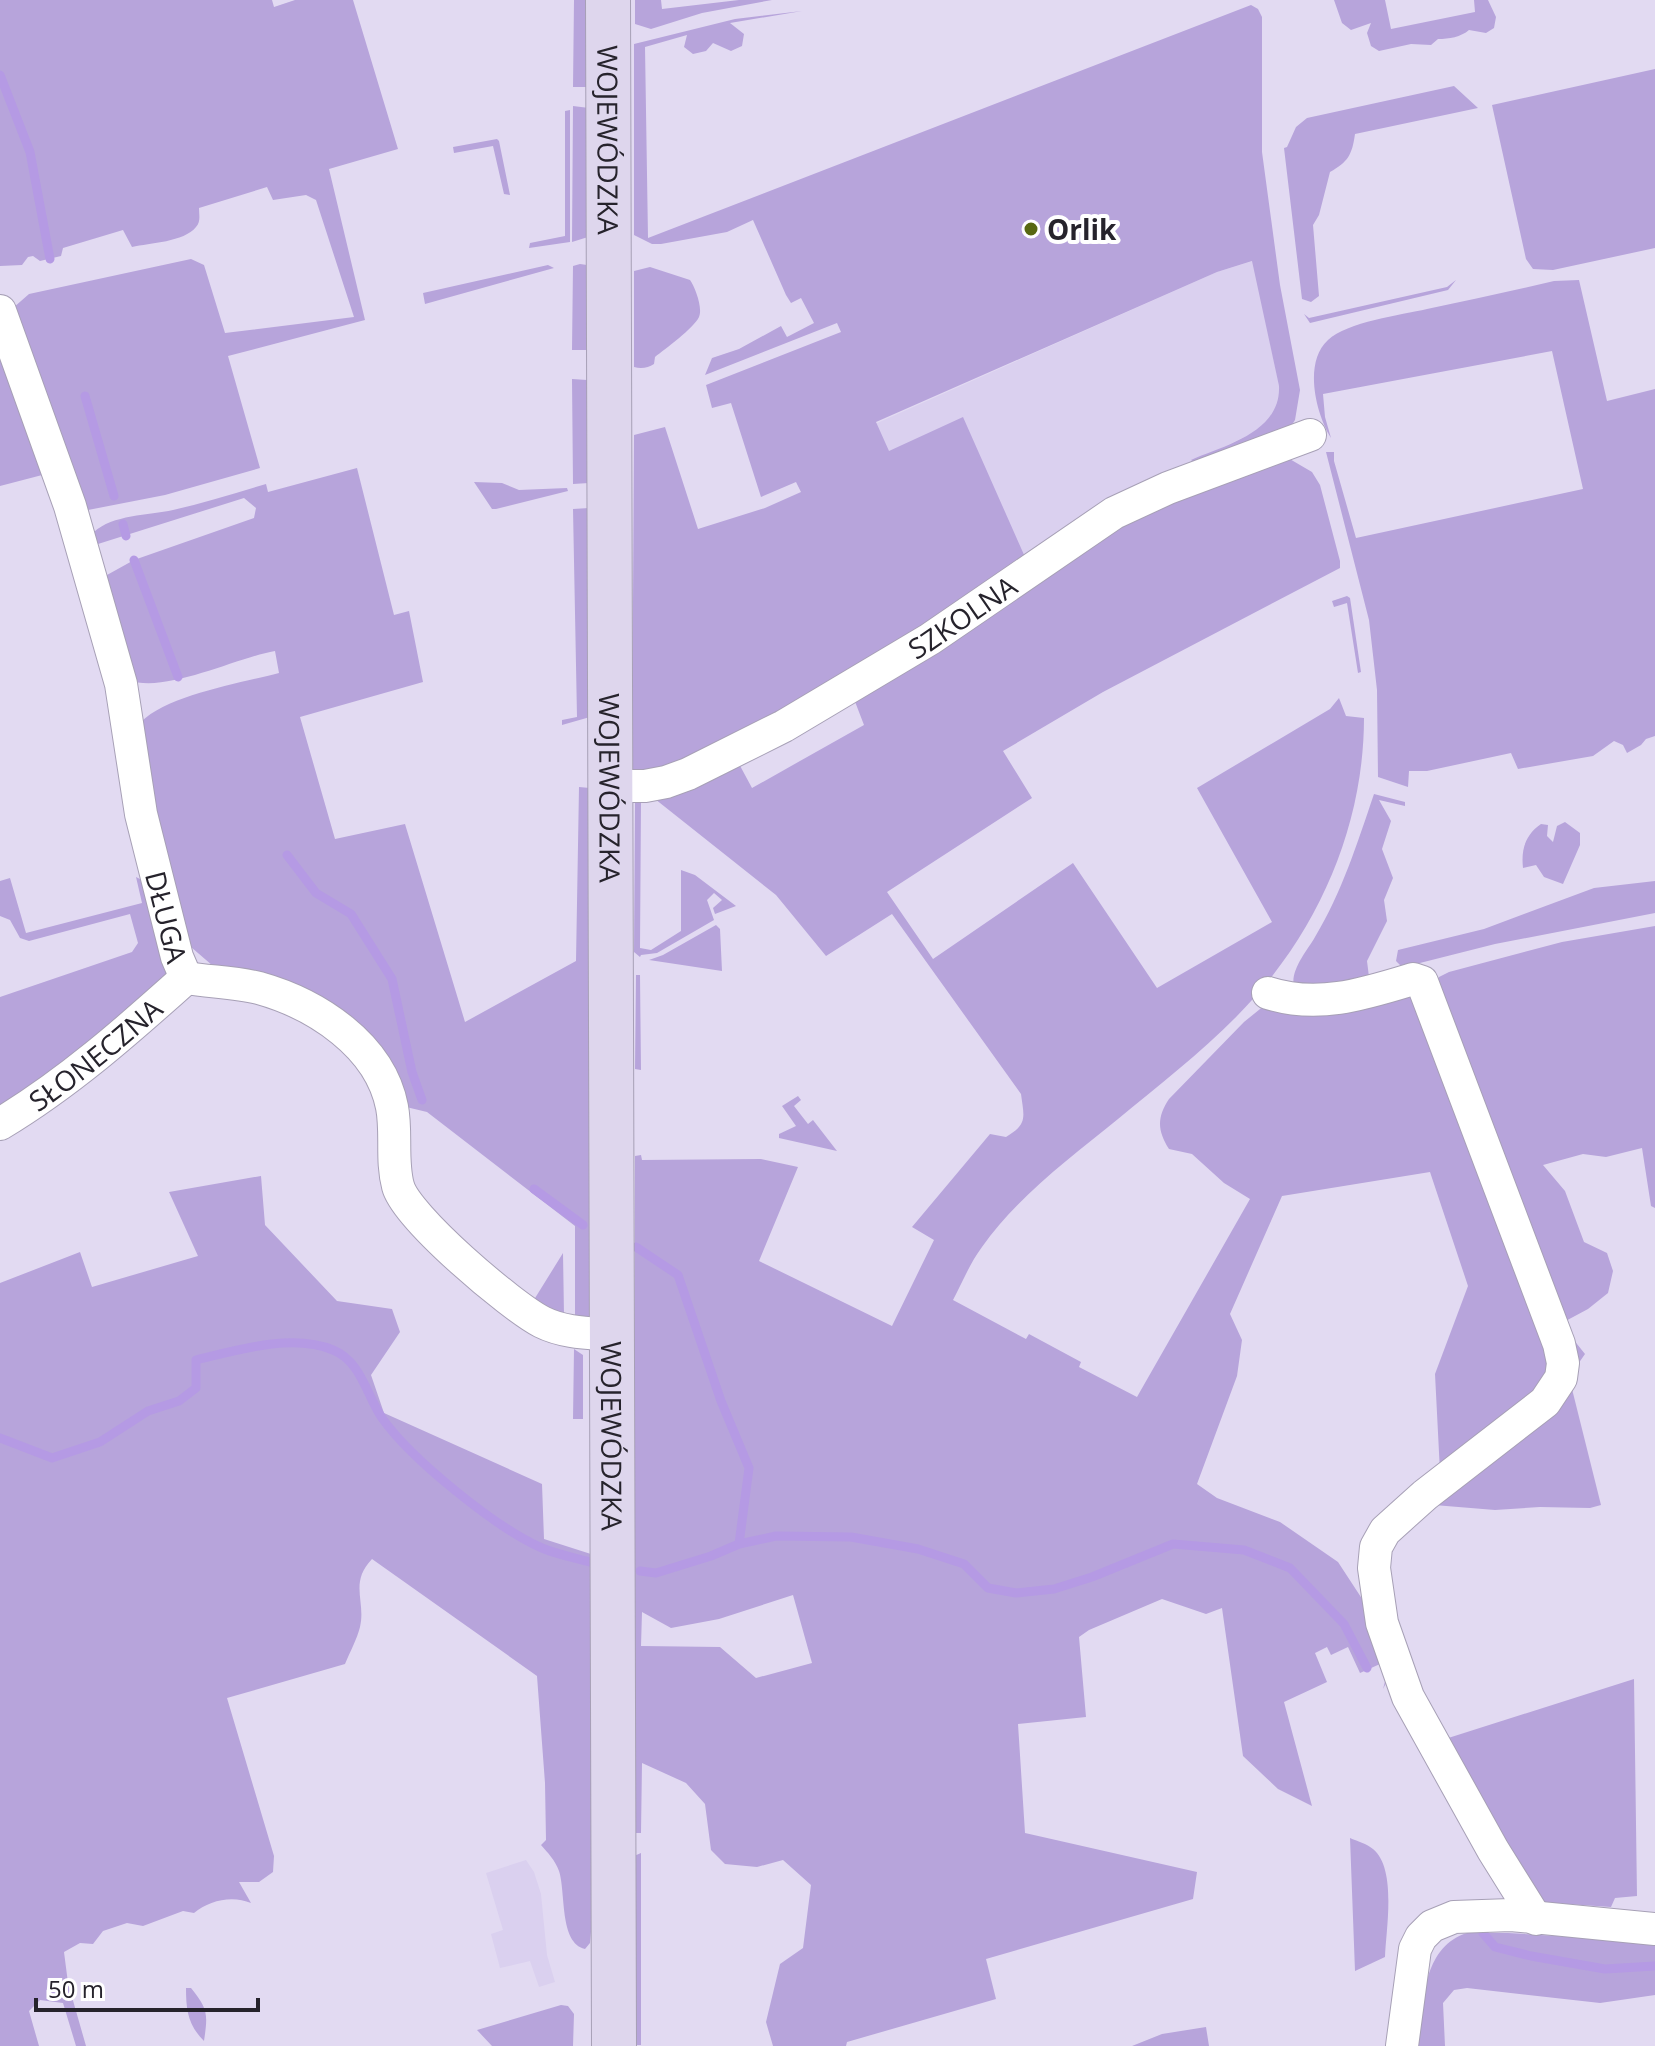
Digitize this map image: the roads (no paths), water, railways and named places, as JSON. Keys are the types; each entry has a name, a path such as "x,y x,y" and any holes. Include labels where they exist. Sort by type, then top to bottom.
{"main road":[{"name":"WOJEWÓDZKA","path":"608,0 614,2046"}],"street":[{"name":"DŁUGA","path":"0,311 70,506 121,684 141,814 177,957 186,978 257,988 302,1004 333,1022 377,1067 392,1107 398,1187 408,1207 422,1224 518,1306 543,1322 567,1331 613,1335"},
{"name":"SZKOLNA","path":"612,786 645,786 666,782 773,732 930,639 1114,513 1168,488 1310,435"},
{"name":"SŁONECZNA","path":"0,1124 30,1106 104,1051 186,978"},
{"path":"1268,993 1287,999 1333,1000 1413,979 1422,982 1559,1344 1563,1363 1561,1378 1545,1402 1425,1495 1385,1531 1376,1547 1374,1568 1382,1623 1404,1688 1493,1850 1536,1919"},
{"path":"1402,2046 1415,1949 1432,1926 1454,1917 1511,1915 1655,1929"}],"waterway":[{"path":"0,75 30,152 50,259"},
{"path":"85,396 114,496"},
{"path":"123,524 126,536"},
{"path":"134,560 178,677"},
{"path":"287,855 316,893 351,914 392,979 412,1072 422,1100"},
{"path":"534,1189 583,1225"},
{"path":"636,1247 678,1275 721,1401 749,1468 739,1544"},
{"path":"0,1438 52,1458 100,1442 148,1411 179,1401 196,1388 196,1360 265,1345 317,1345 343,1355 350,1362 395,1435 456,1491 523,1538 548,1550 594,1563"},
{"path":"640,1571 656,1573 739,1544 776,1536 851,1537 918,1549 964,1564 988,1588 1016,1593 1054,1589 1173,1544 1244,1550 1290,1568 1344,1624 1367,1668"},
{"path":"1483,1933 1495,1947 1531,1956 1605,1969 1655,1966"}],"place":[{"name":"Orlik","path":"1031,229"}]}
